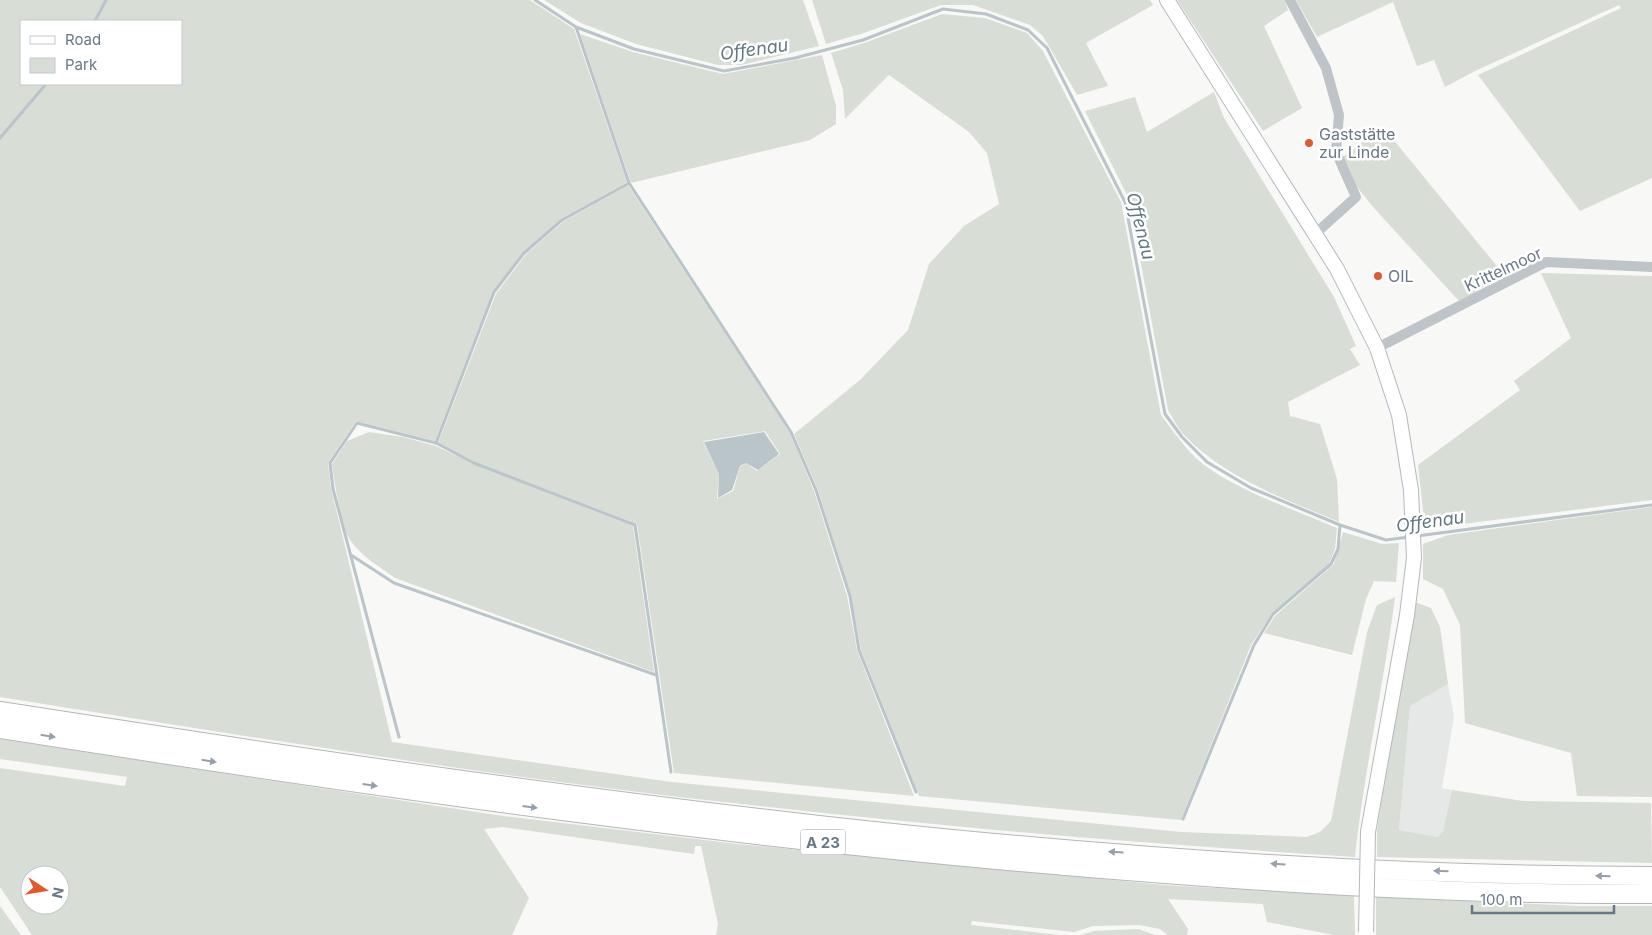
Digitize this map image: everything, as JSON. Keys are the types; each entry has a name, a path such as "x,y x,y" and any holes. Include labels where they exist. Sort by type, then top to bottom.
{"highway":[{"name":"A 23","path":"0,712 240,749 743,816 1024,846 1311,867 1652,876"},
{"name":"A 23","path":"0,729 504,804 743,834 1026,864 1318,885 1453,891 1652,894"}],"main road":[{"path":"1167,0 1337,268 1377,348 1399,415 1414,527 1414,558 1407,615 1368,832 1366,934"}],"street":[{"path":"1290,0 1326,68 1338,115 1336,152 1356,196 1316,233"},
{"name":"Krittelmoor","path":"1377,348 1546,262 1652,267"}],"shaded area":[{"path":"764,432 779,454 758,470 746,463 740,466 732,490 718,498 719,474 704,442"},
{"path":"1448,684 1454,717 1442,788 1452,790 1443,831 1438,837 1399,830 1410,706"}],"green space":[{"path":"0,0 530,0 574,29 627,182 561,219 524,251 493,291 435,441 356,421 328,463 331,488 392,742 671,782 1181,832 1307,837 1320,832 1331,821 1367,632 1377,605 1395,597 1355,857 1121,841 811,812 549,781 0,697"},
{"path":"544,0 803,0 819,46 741,65 718,65 636,44 581,23"},
{"path":"812,0 1150,0 1153,5 1086,43 1108,86 1077,95 1043,36 1030,25 973,5 941,5 864,33 826,44"},
{"path":"1177,0 1285,0 1288,10 1264,26 1302,108 1263,131"},
{"path":"1296,0 1652,0 1652,178 1580,211 1478,75 1621,8 1619,5 1475,71 1445,87 1434,60 1417,66 1393,2 1317,37"},
{"path":"942,14 985,18 1027,33 1043,51 1121,202 1161,415 1176,435 1198,460 1219,475 1252,492 1337,528 1335,549 1329,564 1272,613 1251,645 1181,820 919,796 861,650 851,595 818,490 794,434 860,380 908,330 929,264 964,226 999,204 987,153 969,132 889,75 845,119 843,90 831,53 864,43"},
{"path":"580,34 633,52 723,74 822,55 836,106 836,124 810,140 631,183"},
{"path":"1214,92 1224,118 1334,297 1356,346 1350,349 1360,365 1288,402 1290,416 1320,424 1337,479 1339,522 1278,496 1219,464 1185,436 1168,410 1129,199 1085,111 1135,97 1147,132"},
{"path":"1383,127 1505,276 1459,301 1374,208 1356,186 1343,157"},
{"path":"628,185 790,433 814,491 847,596 857,650 914,796 674,773 637,524 475,462 438,443 496,294 526,254 564,221","holes":["765,431 780,454 757,471 746,463 740,467 733,491 717,499 719,474 703,441"]},
{"path":"1541,273 1652,276 1652,500 1439,527 1424,519 1418,465 1520,390 1514,381 1571,338"},
{"path":"369,432 403,437 436,446 474,464 633,526 654,672 395,578 365,556 354,546 347,534 339,504 332,464 347,441"},
{"path":"1652,507 1652,797 1577,796 1571,753 1465,723 1460,625 1443,589 1423,579 1423,544 1448,535"},
{"path":"1343,532 1382,544 1399,543 1396,582 1374,581 1366,599 1352,655 1264,633 1275,616 1334,564"},
{"path":"1415,602 1431,608 1440,627 1448,684 1410,706 1399,830 1438,837 1443,831 1452,790 1523,801 1651,803 1652,863 1377,857 1377,831 1392,727"},
{"path":"0,739 503,816 738,844 1163,885 1354,896 1355,935 1334,935 1267,922 1263,904 1168,899 1188,929 1187,935 1168,935 1160,929 1139,925 1093,926 1074,932 972,921 971,925 1059,935 716,935 718,924 701,846 695,846 694,854 503,827 484,829 529,898 512,935 32,935 0,887 0,768 125,786 127,777 0,759"},
{"path":"1376,897 1579,906 1652,906 1652,935 1376,935"},
{"path":"0,906 21,935 0,935"},
{"path":"1138,929 1155,935 1081,935 1094,931"}],"waterway":[{"path":"96,20 106,0"},
{"name":"Offenau","path":"535,0 576,27 634,49 724,71 795,58 863,40 943,9 986,14 1028,30 1047,48 1125,202 1165,414 1182,437 1207,462 1251,488 1340,525 1386,540 1409,537"},
{"path":"576,27 629,183 791,432 816,490 850,596 859,650 916,792"},
{"path":"0,138 45,85"},
{"path":"399,737 333,489 330,463 357,423 436,443 494,292 524,253 562,220 629,183"},
{"path":"436,443 474,463 635,525 671,772"},
{"name":"Offenau","path":"1417,536 1652,505"},
{"path":"1183,819 1254,645 1273,614 1331,564 1338,549 1340,525"},
{"path":"351,555 394,583 656,675"}],"place":[{"name":"Gaststätte zur Linde","path":"1309,143"},
{"name":"OIL","path":"1378,276"}]}
